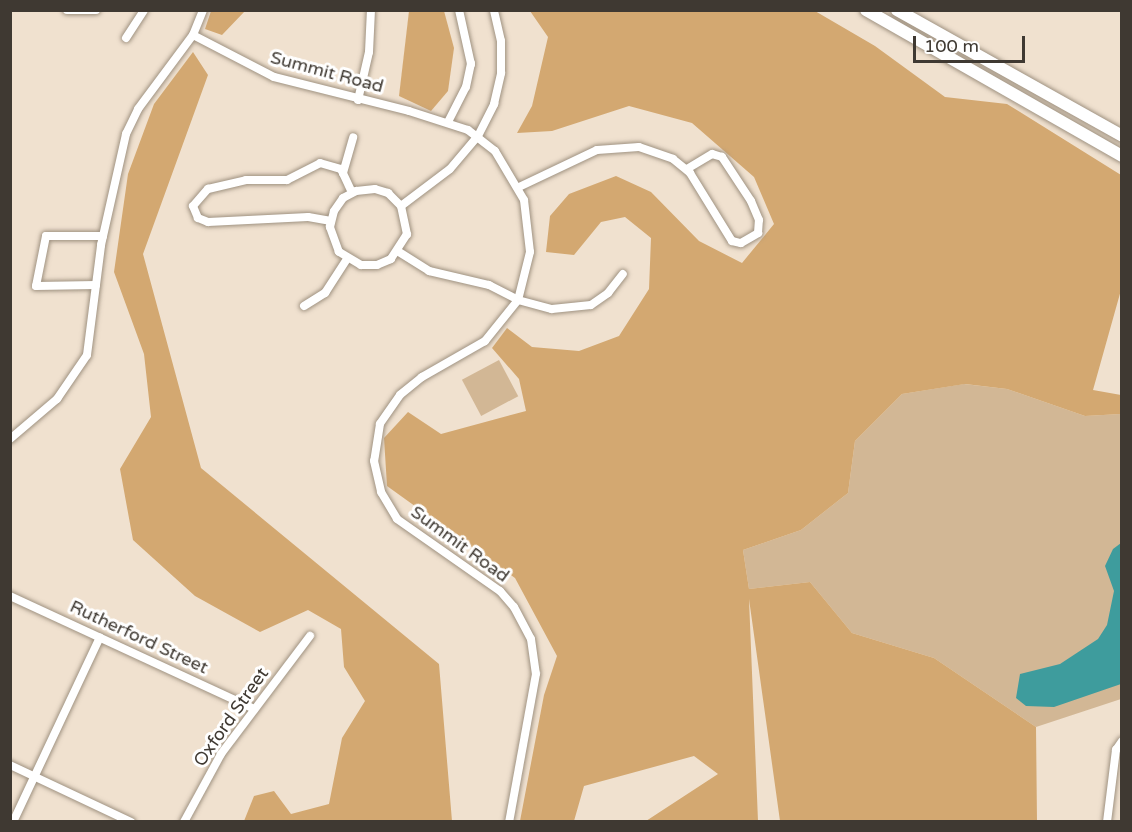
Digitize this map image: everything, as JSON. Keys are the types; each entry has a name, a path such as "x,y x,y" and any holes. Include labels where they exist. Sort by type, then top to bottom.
{"highway":[{"path":"867,10 1122,156"},
{"path":"897,10 1122,136"}],"street":[{"path":"67,10 96,10"},
{"path":"126,38 144,10"},
{"path":"10,439 57,399 81,366 91,339 103,236 132,121 193,35 203,10"},
{"path":"358,100 369,52 371,10"},
{"path":"448,122 466,87 471,64 459,10"},
{"path":"401,206 450,169 478,136 494,104 501,73 501,41 494,10"},
{"name":"Summit Road","path":"193,35 274,77 448,122 478,136 501,159 519,187 531,238 528,267 518,300 484,341 422,377 400,395 380,424 374,461 381,492 397,519 500,591 514,607 531,639 536,674 509,822"},
{"path":"343,173 353,137"},
{"path":"519,187 583,155 612,147 639,147 666,156 687,169 732,241 741,243 758,233 759,220 751,201 722,157 712,154 687,169"},
{"path":"331,221 298,218 208,222 198,218 194,206 208,189 246,180 287,180 320,163 334,165 343,173 352,193"},
{"path":"379,190 401,206 408,229 399,252 377,265 361,265 347,259 333,243 331,221 336,206 352,193 379,190"},
{"path":"96,285 36,286 46,236 103,236"},
{"path":"399,252 429,271 489,285 518,300 552,309 583,309 608,293 623,274"},
{"path":"304,306 325,293 347,259"},
{"name":"Rutherford Street","path":"10,596 254,709"},
{"name":"Oxford Street","path":"184,822 221,754 310,636"},
{"path":"13,822 100,637"},
{"path":"1107,822 1116,750 1122,741"},
{"path":"10,765 131,822"}],"shaded area":[{"path":"211,10 245,11 222,35 205,29"},
{"path":"409,11 444,11 454,48 448,91 431,111 399,96"},
{"path":"530,11 815,11 875,46 945,97 1007,104 1121,175 1121,290 1093,390 1121,395 1121,414 1085,416 1007,389 965,384 902,394 855,441 848,493 801,530 743,550 749,589 810,582 852,633 934,658 1036,727 1037,821 780,821 749,599 758,821 646,821 718,774 694,756 584,786 574,821 520,821 544,695 557,656 515,578 387,486 384,438 408,412 441,434 526,411 519,379 492,348 507,328 532,347 579,351 619,336 649,289 651,238 625,217 601,222 574,255 546,252 550,216 569,194 616,176 651,192 699,241 742,263 774,224 754,177 692,123 629,106 552,131 517,133 532,106 548,37"},
{"path":"193,52 208,75 143,254 201,468 439,664 452,821 244,821 254,796 274,791 291,814 329,804 342,738 365,701 344,667 341,629 308,610 260,632 195,596 133,540 120,469 151,417 144,354 114,272 128,174 154,104"},
{"path":"499,360 518,396 481,416 462,380"},
{"path":"964,384 1007,389 1085,416 1121,414 1121,699 1036,727 934,658 852,633 810,582 749,589 743,550 801,530 848,493 855,441 902,394"}],"water":[{"path":"1121,543 1121,684 1054,707 1026,706 1016,698 1020,674 1060,664 1098,639 1107,625 1114,591 1105,566 1113,549"}]}
